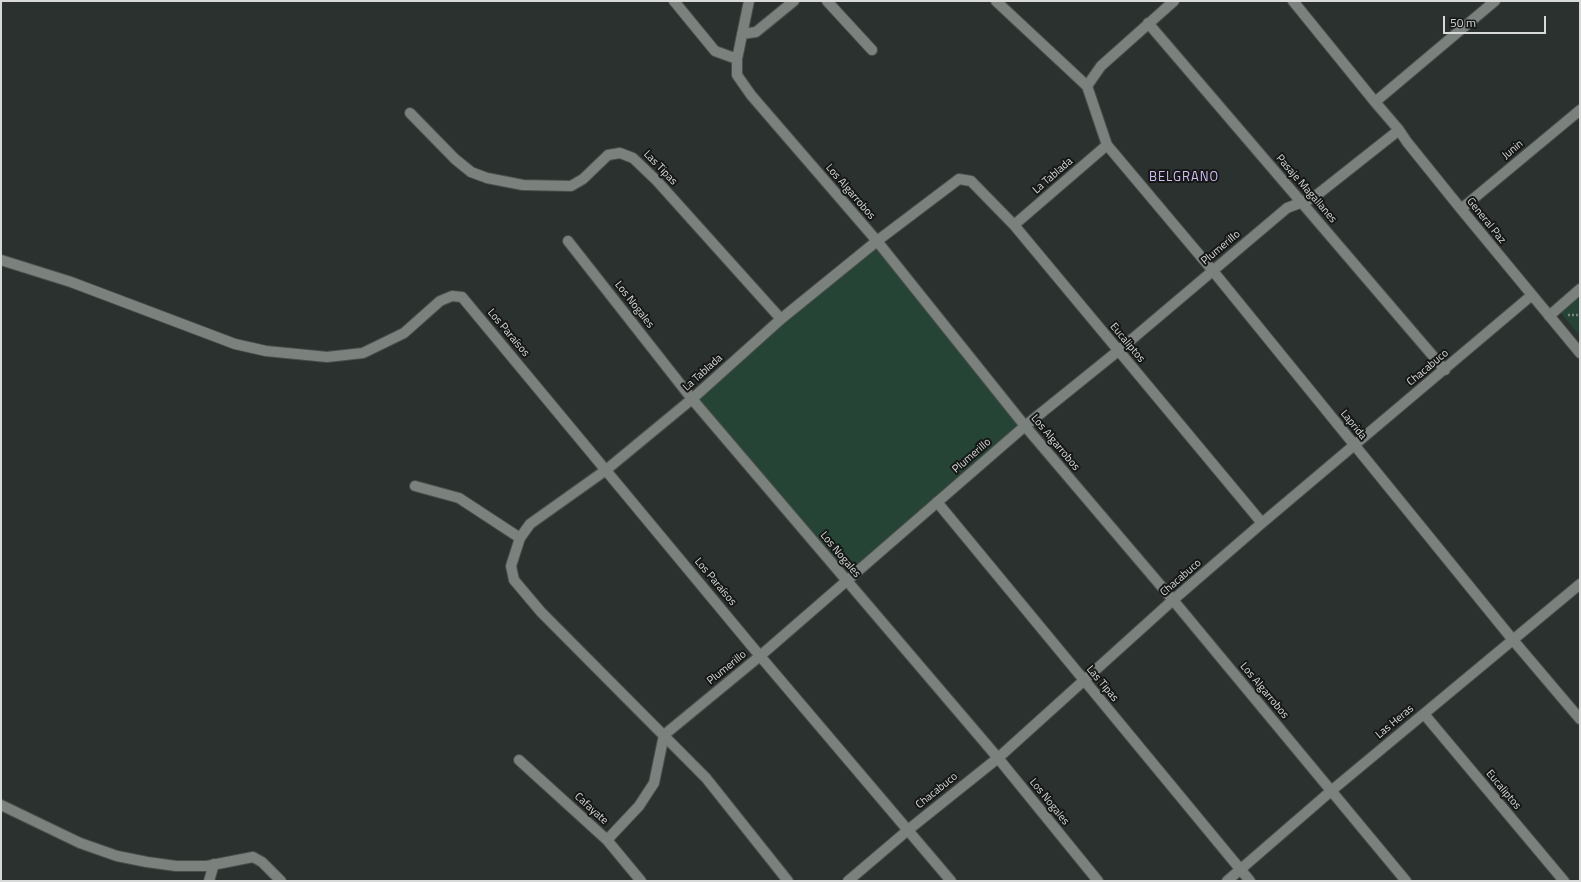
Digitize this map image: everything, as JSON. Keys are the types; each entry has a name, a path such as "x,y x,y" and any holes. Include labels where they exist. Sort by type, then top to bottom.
{"street":[{"path":"674,1 715,51 737,59"},
{"name":"Los Algarrobos","path":"748,1 737,59 737,74 751,95 876,241 1025,426 1173,600 1406,881"},
{"path":"742,34 756,32 794,1"},
{"path":"827,1 872,50"},
{"path":"996,1 1087,86 1107,145"},
{"path":"1087,86 1101,66 1174,1"},
{"name":"General Paz","path":"1293,1 1399,130 1461,209 1580,353"},
{"path":"1375,102 1495,1"},
{"name":"Pasaje Magallanes","path":"1148,23 1445,370"},
{"name":"Junin","path":"1461,209 1580,110"},
{"name":"Las Tipas","path":"410,113 455,160 471,172 487,178 523,185 571,186 583,179 608,155 620,153 633,158 657,181 781,319"},
{"name":"Plumerillo","path":"664,735 760,656 1025,426 1118,351 1287,208 1313,198 1399,130"},
{"name":"La Tablada","path":"1014,225 1107,145"},
{"name":"Laprida","path":"1107,145 1213,271 1513,640 1580,719"},
{"name":"La Tablada","path":"788,881 706,778 541,612 514,580 511,566 520,538 530,524 606,470 692,399 781,319 876,241 959,180 971,181"},
{"name":"Eucaliptos","path":"971,181 1014,225 1262,523"},
{"name":"Los Nogales","path":"568,241 692,399 998,758 1098,881"},
{"name":"Los Paraísos","path":"1,260 71,282 235,344 266,350 327,357 363,353 404,333 440,301 452,296 462,297 760,656 951,881"},
{"path":"1549,316 1580,289"},
{"name":"Chacabuco","path":"848,881 908,830 998,758 1173,600 1532,295"},
{"path":"416,486 459,498 520,538"},
{"name":"Las Tipas","path":"937,502 1250,881"},
{"name":"Las Heras","path":"1227,881 1331,791 1580,584"},
{"name":"Eucaliptos","path":"1424,714 1564,881"},
{"path":"607,840 639,806 654,783 664,735"},
{"name":"Cafayate","path":"519,760 607,840 641,881"},
{"path":"1,805 80,843 117,856 176,866 206,866 253,857 262,862 281,881"},
{"path":"209,881 214,864"}],"green space":[{"path":"877,241 1025,426 847,581 692,399"},
{"path":"1580,296 1580,336 1561,313"}],"district":[{"name":"BELGRANO","path":"1184,178"}]}
